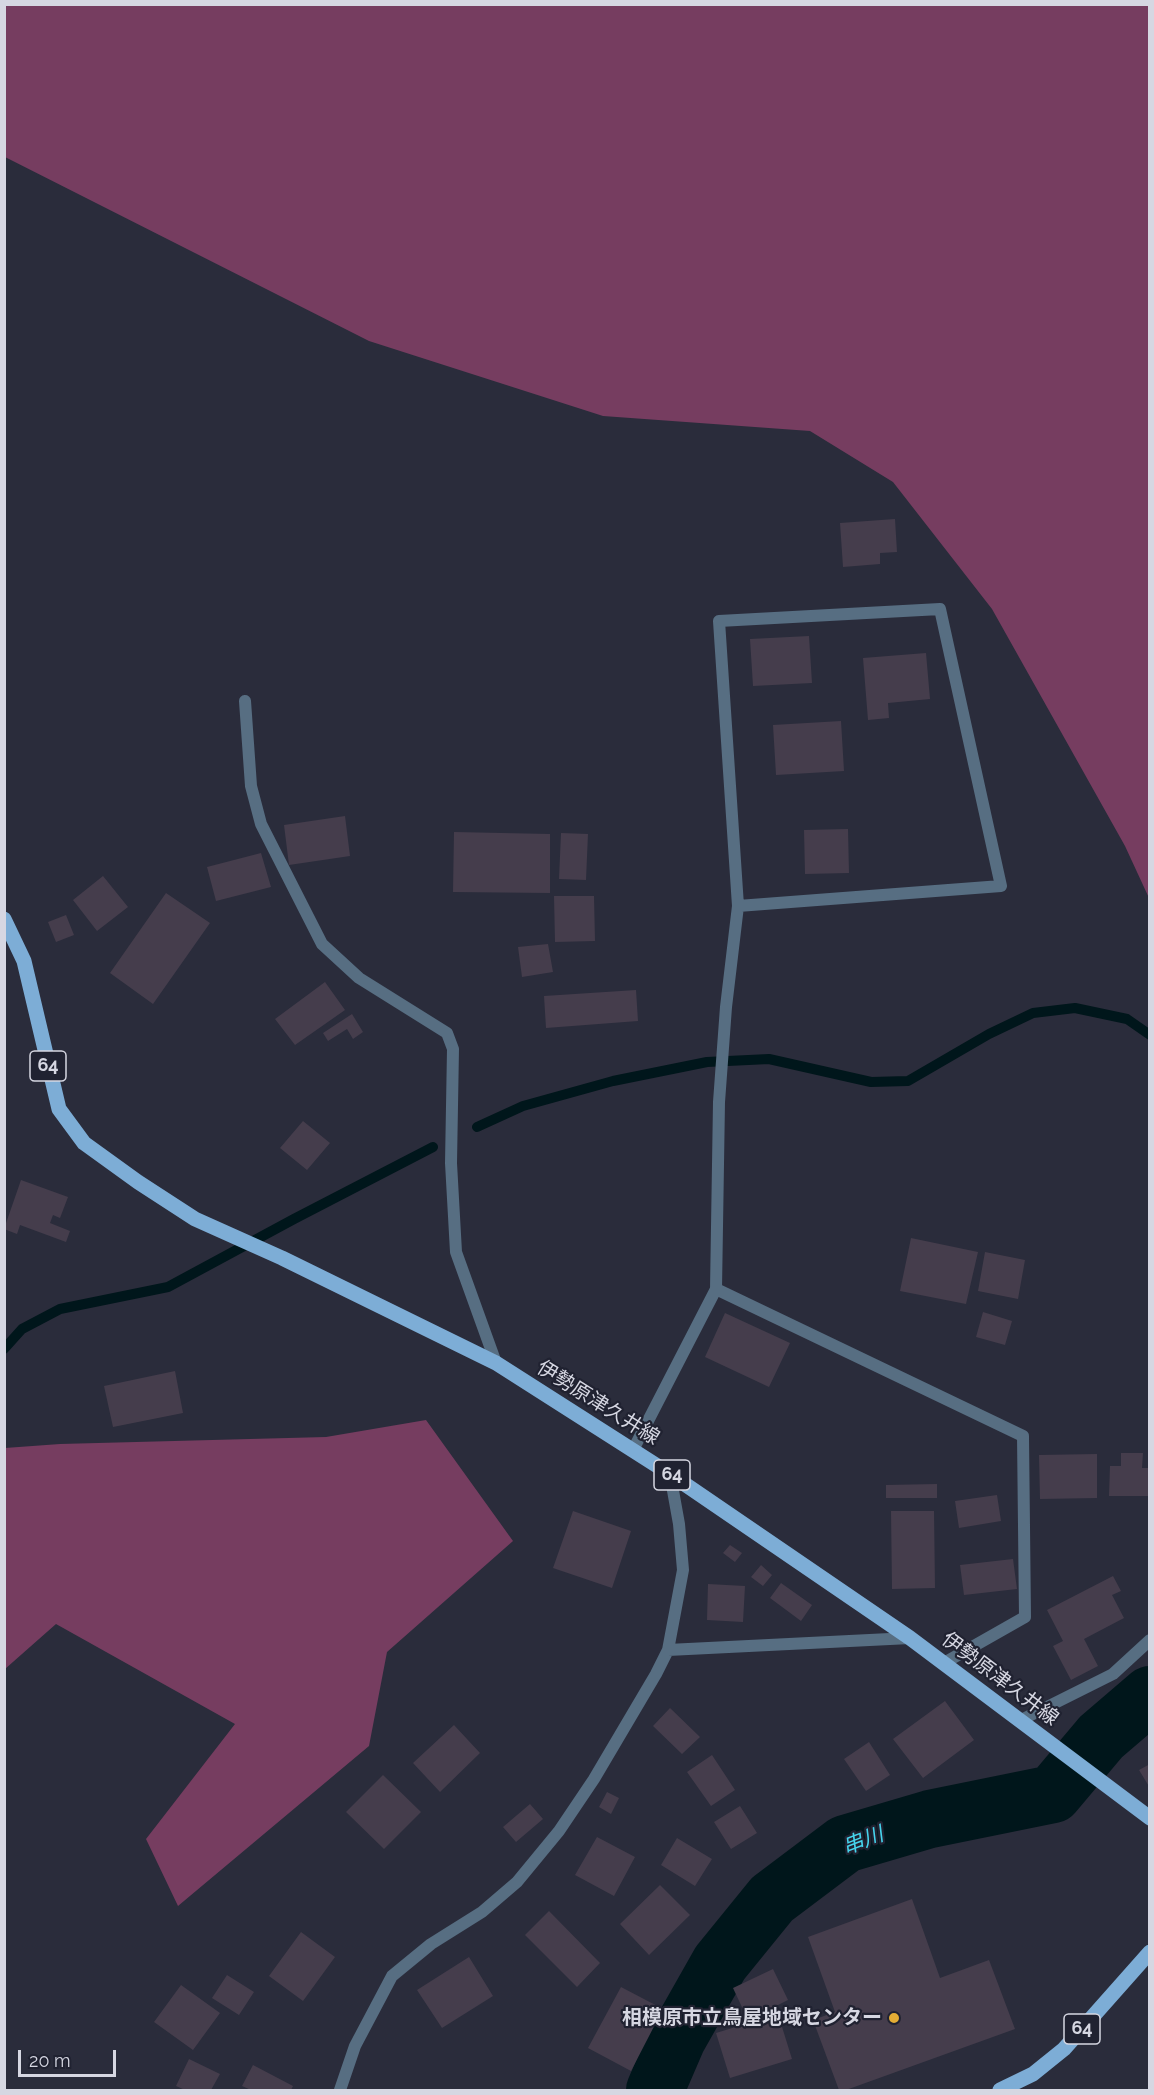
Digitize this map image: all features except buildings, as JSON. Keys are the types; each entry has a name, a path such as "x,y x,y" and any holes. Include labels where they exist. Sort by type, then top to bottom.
{"main road":[{"name":"伊勢原津久井線","path":"4,919 24,961 59,1109 84,1143 195,1219 282,1258 496,1363 670,1474 910,1638 1149,1818"},
{"name":"64","path":"1000,2091 1033,2074 1064,2049 1149,1952"}],"street":[{"path":"633,1450 716,1289 719,1102 726,1007 738,906 719,621 940,609 1001,886 738,906"},
{"path":"244,701 251,786 261,824 322,944 359,978 447,1033 453,1048 451,1163 456,1252 496,1363"},
{"path":"716,1289 1023,1436 1025,1617 944,1663"},
{"path":"340,2091 355,2046 392,1976 431,1944 482,1912 517,1881 559,1831 594,1779 656,1674 668,1650 683,1570 679,1524 670,1474"},
{"path":"668,1650 910,1638"},
{"path":"1019,1721 1113,1674 1149,1640"}],"shaded area":[{"path":"4,5 1149,5 1149,898 1125,846 992,609 893,482 810,431 603,416 369,341 5,157"},
{"path":"426,1420 513,1541 387,1652 369,1746 178,1906 146,1839 235,1724 56,1624 5,1669 5,1448 60,1444 326,1437"}],"waterway":[{"path":"477,1127 523,1106 613,1081 707,1062 769,1059 871,1082 908,1081 989,1034 1033,1013 1075,1008 1127,1019 1150,1035"},
{"path":"4,1349 22,1329 60,1309 168,1287 433,1147"},
{"name":"串川","path":"655,2090 677,2039 720,1963 772,1899 845,1844 930,1819 1053,1794 1101,1737 1150,1695"}],"place":[{"name":"相模原市立鳥屋地域センター","path":"894,2018"}]}
